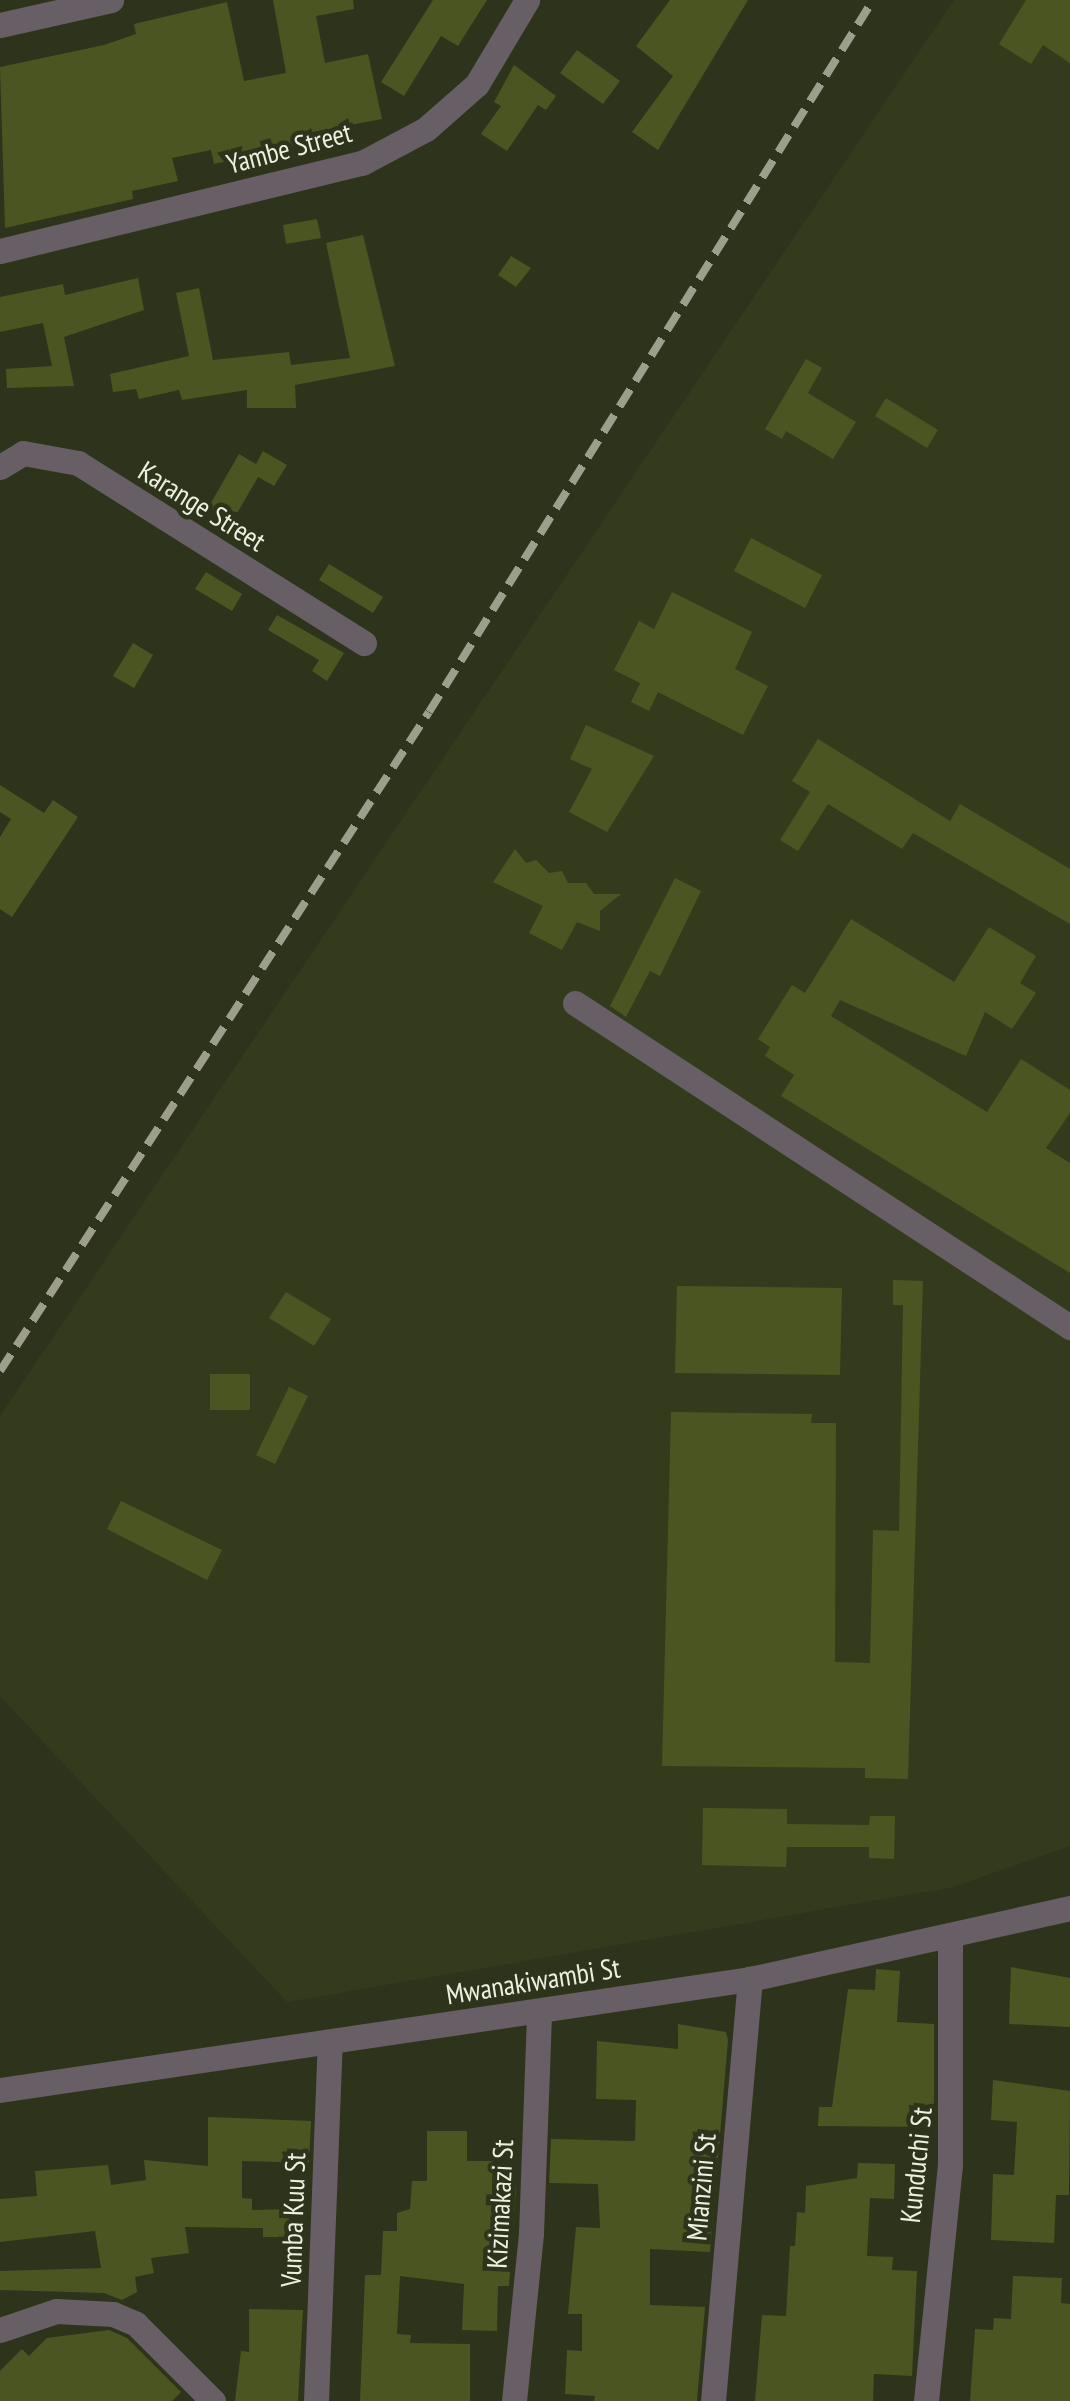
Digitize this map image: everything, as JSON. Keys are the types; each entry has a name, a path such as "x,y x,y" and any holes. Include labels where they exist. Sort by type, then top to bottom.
{"street":[{"path":"0,26 110,0"},
{"name":"Yambe Street","path":"0,251 362,163 426,129 478,84 527,0"},
{"name":"Karange Street","path":"0,466 23,453 78,462 364,644"},
{"path":"576,1004 1070,1327"},
{"name":"Mwanakiwambi St","path":"0,2090 750,1978 1070,1908"},
{"name":"Kunduchi St","path":"926,2401 950,2165 950,1935"},
{"name":"Mianzini St","path":"713,2401 750,1978"},
{"name":"Kizimakazi St","path":"514,2401 531,2232 538,2011"},
{"name":"Vumba Kuu St","path":"316,2401 330,2042"},
{"path":"0,2330 56,2312 113,2314 136,2324 213,2401"}],"shaded area":[{"path":"954,0 1070,0 1070,1846 953,1887 287,2002 0,1696 0,1416"}],"building":[{"path":"273,0 353,0 354,9 316,16 325,63 368,54 382,119 291,136 293,146 214,164 211,150 172,158 178,181 132,191 133,199 5,228 0,67 104,45 136,34 134,24 227,2 244,81 286,73"},
{"path":"433,0 487,0 458,46 441,36 404,96 381,82"},
{"path":"670,0 748,0 658,150 632,132 673,76 636,46"},
{"path":"1026,0 1070,0 1070,63 1043,45 1031,64 999,44"},
{"path":"577,50 620,81 603,104 560,73"},
{"path":"514,65 556,96 546,110 538,105 507,151 481,134 501,106 494,102"},
{"path":"317,219 321,238 286,244 283,225"},
{"path":"363,235 395,366 295,385 296,408 247,408 247,390 182,400 179,390 139,399 136,389 113,392 110,374 189,356 176,293 199,288 213,360 289,352 291,365 350,358 326,243"},
{"path":"511,256 531,268 516,287 498,275"},
{"path":"138,278 144,310 64,337 74,386 7,388 6,369 52,366 43,323 0,332 0,297 63,284 65,295"},
{"path":"806,359 822,368 808,393 856,422 833,459 786,431 782,439 765,429"},
{"path":"886,398 938,430 927,448 875,416"},
{"path":"263,451 287,465 274,486 258,477 232,522 208,508 239,454 256,464"},
{"path":"751,538 822,575 805,608 734,571"},
{"path":"329,564 383,597 373,613 319,580"},
{"path":"206,572 242,594 232,611 195,589"},
{"path":"672,592 752,632 735,669 768,686 743,735 658,692 649,711 631,702 640,683 614,670 639,621 654,629"},
{"path":"277,615 344,653 327,681 312,671 319,660 268,630"},
{"path":"133,643 153,655 134,688 113,676"},
{"path":"586,725 654,756 607,832 569,812 592,769 570,759"},
{"path":"818,739 950,821 960,804 1070,869 1070,924 913,833 902,849 828,804 798,851 780,840 810,792 792,781"},
{"path":"0,785 44,813 53,800 78,817 12,917 0,909 0,837 11,819 0,812"},
{"path":"515,849 526,863 536,860 549,873 562,871 568,883 586,883 594,894 621,894 600,911 600,931 577,922 562,950 529,933 543,906 493,882"},
{"path":"675,878 701,891 660,976 650,971 626,1017 610,1006"},
{"path":"851,919 954,982 989,927 1036,956 1020,983 1036,993 1012,1029 985,1012 966,1056 840,1000 831,1016 987,1112 1021,1059 1070,1090 1070,1113 1046,1148 1070,1163 1070,1273 781,1096 794,1075 765,1056 770,1047 758,1039 792,985 805,993"},
{"path":"893,1280 923,1281 908,1779 865,1778 865,1768 662,1766 671,1412 812,1414 811,1423 836,1423 835,1662 870,1663 873,1530 899,1531 903,1305 893,1305"},
{"path":"677,1286 842,1288 840,1375 675,1373"},
{"path":"286,1292 331,1319 314,1346 269,1318"},
{"path":"210,1374 250,1374 250,1410 210,1410"},
{"path":"289,1387 308,1396 275,1464 256,1455"},
{"path":"121,1501 222,1550 207,1580 107,1529"},
{"path":"703,1808 787,1809 787,1824 869,1825 870,1816 895,1816 894,1859 869,1858 869,1847 787,1847 786,1867 702,1865"},
{"path":"1011,1967 1070,1978 1070,2027 1009,2024"},
{"path":"876,1969 900,1971 897,2022 934,2024 934,2127 818,2126 819,2107 832,2107 848,1989 875,1990"},
{"path":"678,2024 726,2032 728,2040 710,2252 650,2249 650,2305 705,2307 697,2401 594,2401 595,2396 565,2394 567,2350 582,2351 582,2314 568,2314 576,2227 600,2228 598,2184 549,2183 551,2139 635,2141 636,2100 596,2099 597,2041 678,2049"},
{"path":"993,2080 1070,2091 1069,2195 1056,2195 1054,2243 991,2240 993,2174 1014,2175 1017,2122 991,2120"},
{"path":"208,2117 311,2121 309,2163 242,2161 242,2198 252,2199 252,2210 289,2209 290,2237 263,2237 263,2228 185,2227 189,2253 151,2258 154,2273 135,2277 137,2292 122,2300 104,2293 0,2290 0,2271 101,2268 95,2231 0,2242 0,2199 37,2196 35,2171 108,2165 111,2185 146,2180 144,2160 208,2166"},
{"path":"427,2131 467,2131 467,2161 493,2161 492,2186 516,2187 509,2286 498,2286 497,2331 462,2330 464,2284 400,2276 397,2334 411,2335 410,2343 470,2344 470,2401 360,2401 365,2275 381,2275 383,2231 397,2231 397,2213 410,2209 412,2181 427,2181"},
{"path":"858,2163 895,2164 894,2199 870,2198 867,2256 893,2257 892,2270 917,2271 912,2376 874,2374 873,2401 755,2401 762,2315 786,2316 790,2246 795,2246 797,2212 805,2213 806,2186 857,2178"},
{"path":"1013,2276 1062,2278 1061,2303 1070,2304 1070,2401 970,2401 975,2329 993,2330 994,2318 1011,2319"},
{"path":"249,2309 303,2310 298,2401 235,2401 241,2351 249,2352"},
{"path":"109,2330 127,2338 181,2392 172,2401 0,2401 0,2371 22,2349 29,2356 47,2338"}],"railway":[{"path":"0,1371 429,712 873,0"}]}
